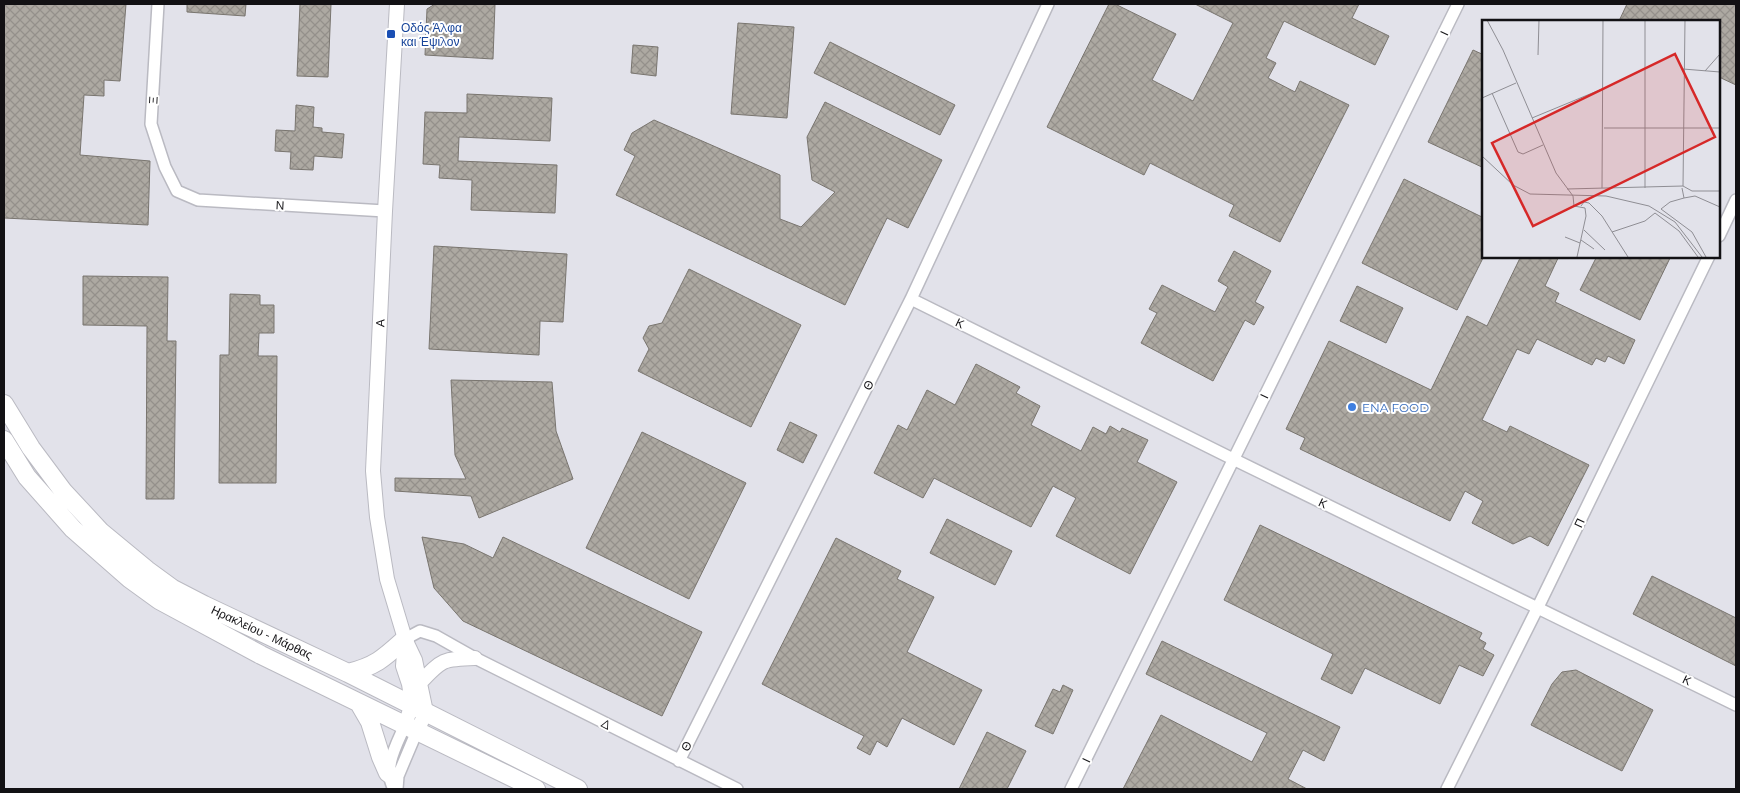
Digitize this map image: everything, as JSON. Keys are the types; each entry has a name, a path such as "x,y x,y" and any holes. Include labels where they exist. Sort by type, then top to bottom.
{"main road":[{"name":"Ηρακλείου - Μάρθας","path":"4,404 32,448 63,491 101,532 146,570 204,605 348,673 578,789"},
{"name":"Ηρακλείου - Μάρθας","path":"4,440 27,477 74,529 130,579 159,600 261,655 536,789"},
{"path":"348,673 368,668 387,656 405,639"},
{"path":"359,702 370,722 381,757 393,784"}],"street":[{"name":"Ξ","path":"158,4 151,124 165,167 177,191"},
{"name":"Α","path":"397,4 373,472 387,579 405,639 415,660 420,683 419,708"},
{"name":"Θ","path":"678,761 911,299 1048,4"},
{"name":"Ι","path":"1071,789 1458,4"},
{"name":"Ν","path":"177,191 198,200 385,211"},
{"path":"1720,234 1736,200"},
{"name":"Π","path":"1447,789 1708,258"},
{"name":"Κ","path":"911,299 1736,705"},
{"name":"Δ","path":"405,639 420,631 436,636 475,658 737,789"},
{"name":"Α","path":"405,639 403,666 419,708"},
{"path":"420,683 438,664 449,659 475,658"},
{"path":"393,784 398,776 411,728 419,708"},
{"path":"393,784 394,751 411,728"}],"building":[{"path":"4,4 126,4 120,81 104,80 104,96 84,95 80,155 150,161 148,225 4,218"},
{"path":"187,4 246,4 245,16 187,12"},
{"path":"300,4 331,4 328,77 297,76"},
{"path":"435,4 495,4 493,59 425,55 427,9"},
{"path":"1109,4 1115,4 1176,34 1152,80 1193,101 1233,23 1195,4 1359,4 1352,18 1389,36 1375,65 1284,21 1266,58 1276,63 1268,78 1295,92 1300,81 1349,105 1280,242 1229,216 1234,205 1150,163 1144,175 1047,127"},
{"path":"1627,4 1736,4 1736,85 1720,77 1720,20 1619,20"},
{"path":"738,23 794,27 787,118 731,114"},
{"path":"830,42 955,105 940,135 814,73"},
{"path":"633,45 658,47 656,76 631,73"},
{"path":"1473,50 1482,54 1482,167 1428,142"},
{"path":"467,94 552,98 550,141 459,137 458,161 557,165 555,213 471,210 472,180 439,178 440,165 423,164 425,112 467,113"},
{"path":"825,102 942,160 908,228 887,218 845,305 616,195 635,156 624,150 632,133 654,120 780,175 780,219 801,227 835,192 812,180 807,137"},
{"path":"296,105 314,107 313,127 322,128 322,132 344,134 342,158 314,156 313,170 290,169 291,152 275,151 276,130 295,131"},
{"path":"1404,179 1482,217 1483,258 1457,310 1362,263"},
{"path":"434,246 567,254 563,322 540,321 539,355 429,349"},
{"path":"1234,251 1271,271 1255,302 1264,307 1254,325 1245,320 1213,381 1141,343 1157,313 1149,309 1162,285 1215,312 1228,287 1218,281"},
{"path":"1520,258 1558,258 1545,286 1559,293 1555,302 1635,340 1624,364 1608,356 1605,362 1596,358 1592,365 1537,339 1529,354 1517,349 1482,420 1507,432 1510,426 1589,465 1548,546 1530,536 1513,544 1472,523 1483,501 1465,491 1450,521 1300,449 1305,438 1286,429 1329,341 1431,390 1467,316 1487,326"},
{"path":"1596,258 1670,258 1640,320 1580,290"},
{"path":"689,269 801,325 751,427 638,371 649,349 643,338 649,326 662,323"},
{"path":"83,276 168,277 167,341 176,341 174,499 146,499 147,326 83,325"},
{"path":"1357,286 1403,308 1386,343 1340,321"},
{"path":"230,294 260,295 260,305 274,305 274,333 259,333 258,356 277,356 276,483 219,483 220,355 229,355"},
{"path":"976,364 1020,387 1016,393 1040,406 1031,425 1081,451 1093,427 1106,434 1110,426 1120,432 1122,428 1148,440 1137,462 1177,482 1130,574 1056,536 1076,498 1053,486 1031,527 934,478 923,498 874,473 898,425 907,430 927,390 955,405"},
{"path":"451,380 552,382 556,431 573,479 479,518 471,496 395,491 395,478 466,479 455,455"},
{"path":"790,422 817,435 803,463 777,450"},
{"path":"642,432 746,483 689,599 586,548"},
{"path":"947,519 1012,551 995,585 930,553"},
{"path":"1260,525 1482,633 1479,639 1486,643 1483,649 1494,655 1483,676 1459,665 1440,704 1365,668 1352,694 1321,679 1333,654 1224,600"},
{"path":"422,537 464,544 493,558 503,537 702,632 662,716 463,621 434,588"},
{"path":"836,538 901,571 897,579 934,597 907,652 982,690 954,745 902,718 887,747 877,741 870,755 857,748 864,736 762,684"},
{"path":"1652,576 1736,618 1736,666 1633,614"},
{"path":"1162,641 1340,727 1324,761 1303,750 1288,779 1307,789 1123,789 1161,715 1252,762 1267,733 1146,674"},
{"path":"1576,670 1653,710 1622,771 1531,725 1552,684 1562,672"},
{"path":"1063,685 1073,690 1053,734 1035,726 1053,689 1060,692"},
{"path":"987,732 1026,751 1007,789 959,789"}],"place":[{"name":"Οδός Άλφα και Έψιλον","path":"391,34"},
{"name":"ENA FOOD","path":"1352,407"}]}
